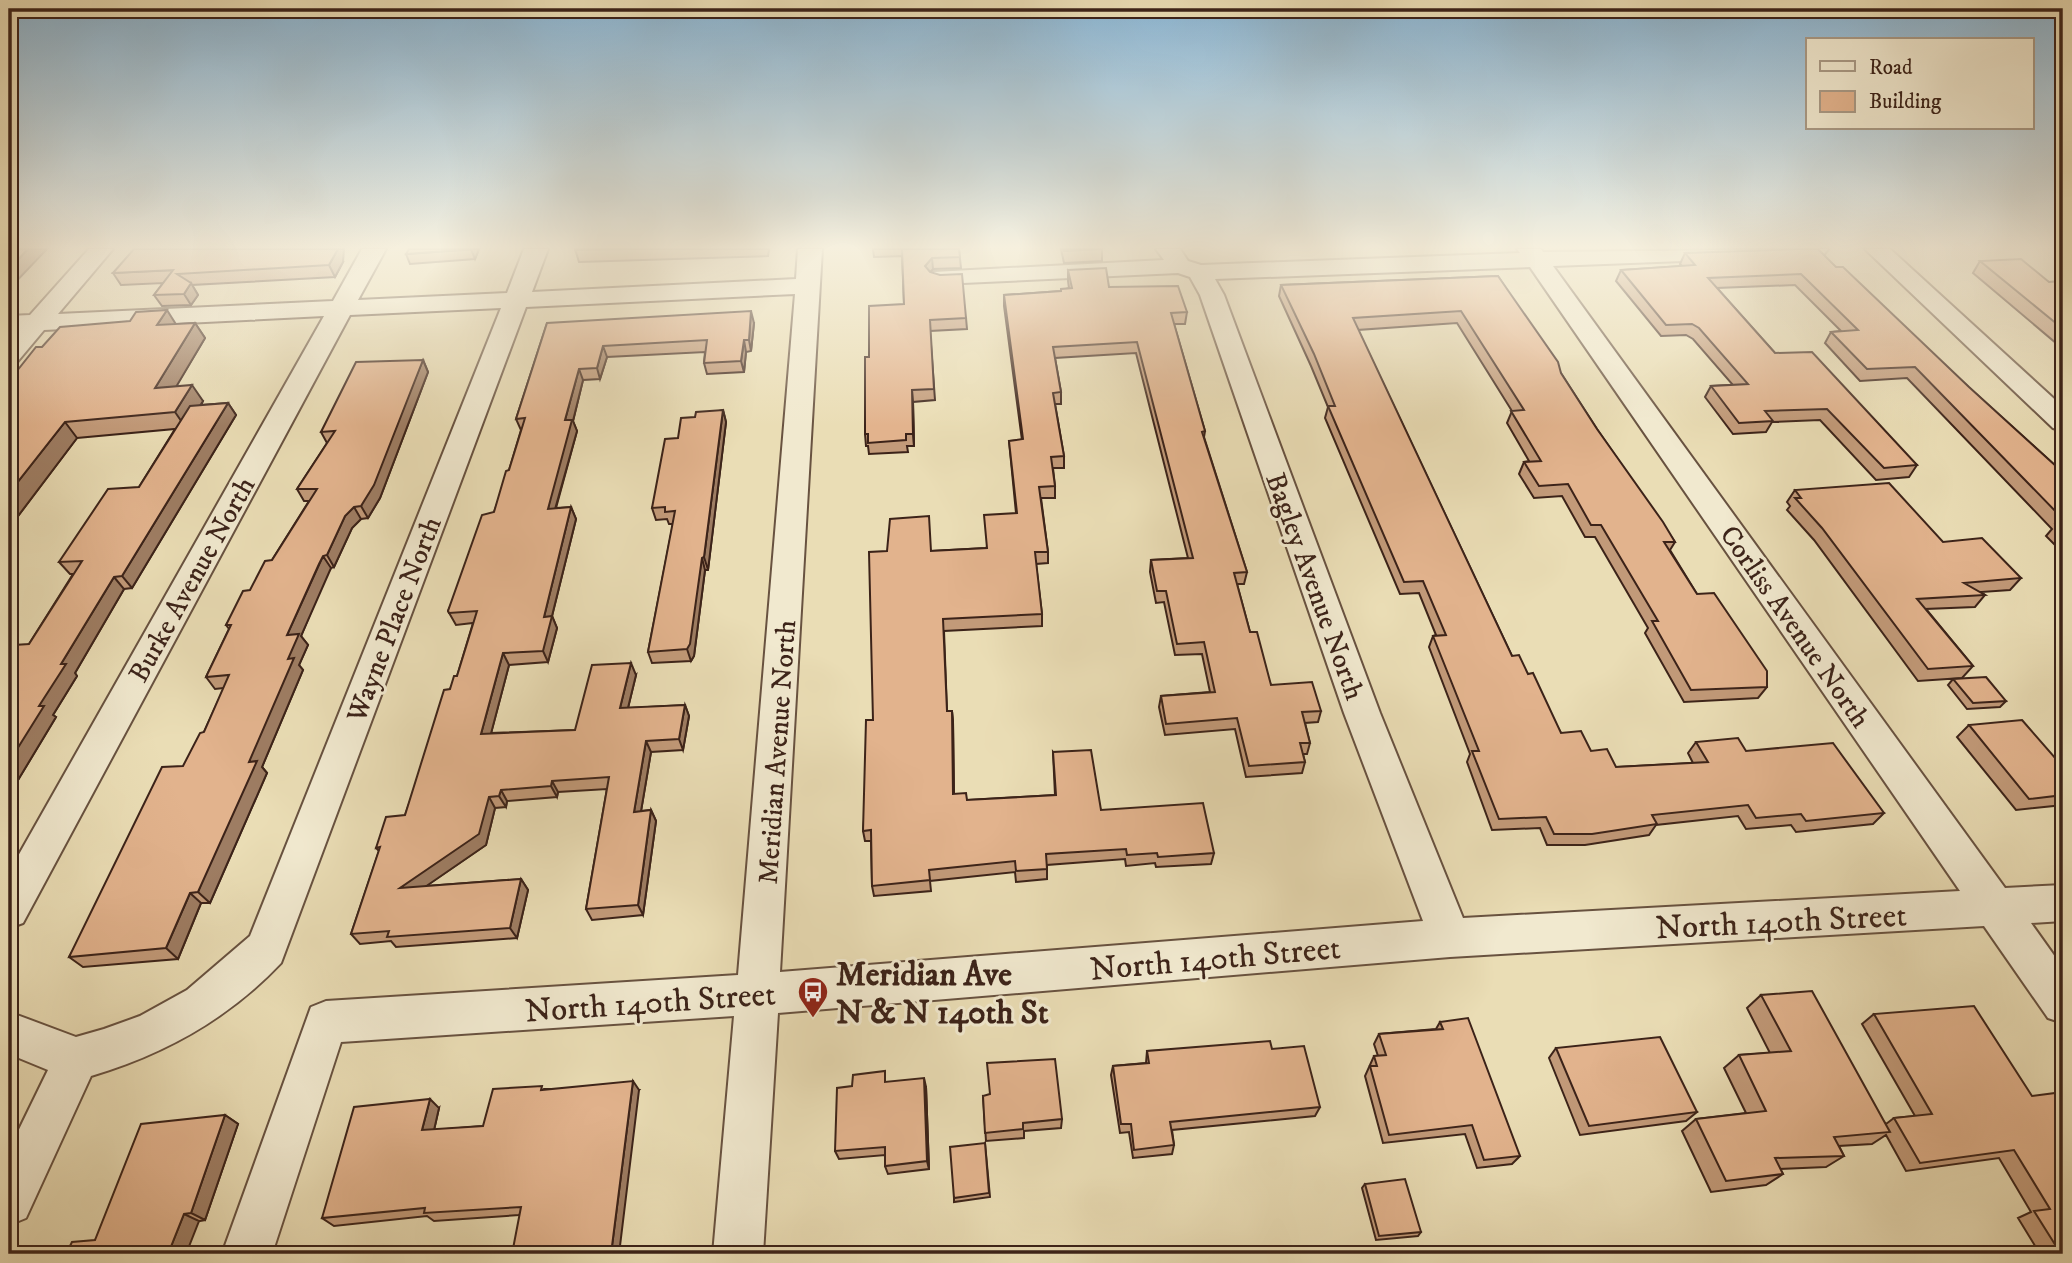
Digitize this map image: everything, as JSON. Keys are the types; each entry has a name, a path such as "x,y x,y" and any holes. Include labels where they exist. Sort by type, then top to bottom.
{"street":[{"path":"9,355 50,308"},
{"path":"9,324 340,308"},
{"name":"Burke Avenue North","path":"9,910 340,308"},
{"name":"Wayne Place North","path":"76,1059 159,1032 238,981 266,949 514,308"},
{"name":"Meridian Avenue North","path":"738,1254 788,595 807,308"},
{"name":"Bagley Avenue North","path":"1217,308 1362,713 1451,938"},
{"name":"Corliss Avenue North","path":"1571,308 2063,1003"},
{"path":"1940,308 2063,422"},
{"name":"North 140th Street","path":"247,1254 326,1022 757,994 1451,938 2063,902"},
{"path":"9,1033 76,1059 9,1201"}],"building":[{"path":"869,308 965,308 966,318 930,320 934,389 912,390 913,434 906,434 906,440 868,443 868,434 865,434 865,357 869,357"},
{"path":"1006,308 1186,308 1187,312 1171,313 1205,431 1202,432 1247,572 1234,573 1250,632 1257,632 1271,685 1312,682 1321,711 1302,712 1310,743 1300,743 1305,762 1249,766 1237,718 1166,724 1161,696 1215,692 1204,642 1177,644 1166,591 1157,591 1151,560 1193,558 1137,342 1053,347 1061,392 1053,393 1064,456 1051,457 1055,486 1039,487 1048,552 1035,552 1042,614 943,619 947,711 952,711 953,794 966,793 967,800 1056,795 1053,752 1091,750 1101,810 1203,803 1214,853 1158,857 1157,853 1127,855 1126,849 1046,854 1047,869 1016,871 1015,861 929,870 930,880 872,886 871,830 863,831 866,720 873,720 869,552 887,551 890,519 929,516 931,551 987,548 984,515 1017,513 1009,441 1023,439"},
{"path":"1292,308 1520,308 1558,362 1561,373 1597,429 1663,522 1675,542 1664,542 1697,594 1714,593 1767,671 1767,687 1691,690 1652,621 1658,621 1601,525 1591,525 1568,484 1539,486 1524,462 1541,461 1511,411 1524,410 1461,311 1353,318 1512,656 1519,655 1528,674 1533,673 1561,733 1581,731 1591,751 1607,749 1616,767 1708,762 1696,742 1738,738 1746,751 1833,743 1884,813 1806,821 1801,814 1756,818 1748,805 1652,815 1657,824 1592,834 1554,834 1546,817 1499,819 1472,751 1479,751 1433,636 1446,635 1423,581 1404,582 1328,406 1335,406"},
{"path":"1652,308 1735,308 1775,353 1812,352 1917,465 1884,468 1827,409 1765,411 1773,421 1739,423 1711,386 1748,384 1699,328 1692,324 1666,325"},
{"path":"1836,308 1886,308 2058,468 2063,467 2063,519 1915,367 1867,369 1831,332 1858,330"},
{"path":"2037,308 2063,308 2063,329"},
{"path":"167,310 157,325 195,323 155,388 192,385 175,412 65,422 9,493 9,381 36,347 42,347 60,327 130,321 136,312"},
{"path":"751,311 749,340 744,340 741,361 704,363 707,340 603,346 597,368 579,369 565,420 572,420 548,509 571,507 544,617 552,616 543,651 503,653 481,734 575,730 592,665 631,663 620,708 685,705 679,739 646,741 634,812 651,810 638,905 586,909 609,777 552,781 551,786 501,790 499,796 489,797 479,834 400,888 521,879 510,928 387,937 389,931 351,934 380,847 376,848 386,817 405,815 444,690 450,689 454,676 457,676 477,611 448,611 482,515 494,512 506,471 509,470 525,418 516,419 547,323"},
{"path":"423,360 374,485 361,506 354,507 345,516 327,555 323,556 319,564 287,635 299,634 288,659 294,658 249,762 257,761 198,892 190,893 166,948 69,957 162,767 183,766 200,733 204,732 229,675 206,677 231,625 226,625 243,591 250,590 265,561 272,560 317,489 297,489 335,431 321,432 356,362"},
{"path":"228,403 122,576 114,577 61,664 66,664 39,706 44,706 9,762 9,652 14,645 29,644 82,561 59,562 108,489 139,487 190,406"},
{"path":"723,410 690,644 687,649 648,652 675,511 665,512 665,507 652,508 665,439 678,438 681,418 695,417 696,412"},
{"path":"1889,483 1943,542 1982,538 2021,578 1964,583 1985,595 1917,599 1973,666 1928,669 1822,528 1795,498 1801,498 1795,490"},
{"path":"1986,677 2006,701 1973,703 1953,679"},
{"path":"2022,720 2063,767 2063,795 2029,799 1969,725"},
{"path":"1812,991 1890,1132 1834,1137 1844,1156 1775,1158 1783,1174 1726,1181 1696,1119 1766,1111 1739,1055 1791,1051 1761,995"},
{"path":"1974,1006 2032,1096 2063,1092 2063,1254 2034,1211 2050,1209 2014,1150 1920,1163 1894,1118 1932,1114 1874,1014"},
{"path":"1468,1018 1520,1156 1484,1160 1472,1125 1389,1135 1370,1066 1377,1066 1374,1056 1386,1055 1379,1034 1443,1029 1440,1022"},
{"path":"1660,1037 1697,1112 1589,1126 1556,1048"},
{"path":"1270,1041 1272,1049 1304,1046 1320,1107 1170,1122 1174,1145 1134,1150 1131,1124 1121,1124 1113,1066 1149,1063 1147,1051"},
{"path":"1055,1059 1062,1119 1023,1123 1023,1129 985,1133 983,1096 990,1094 987,1063"},
{"path":"885,1071 885,1082 924,1078 927,1161 885,1166 885,1147 835,1151 837,1088 852,1086 853,1075"},
{"path":"633,1081 611,1254 512,1254 521,1207 424,1213 425,1208 322,1218 354,1107 430,1099 422,1130 483,1126 493,1089 542,1086 541,1090"},
{"path":"225,1115 191,1213 184,1214 168,1254 66,1254 72,1242 95,1240 141,1124"},
{"path":"985,1143 989,1193 954,1198 950,1147"},
{"path":"1405,1179 1421,1232 1379,1236 1365,1184"}],"place":[{"name":"Meridian Ave N & N 140th St","path":"813,1019"}]}
